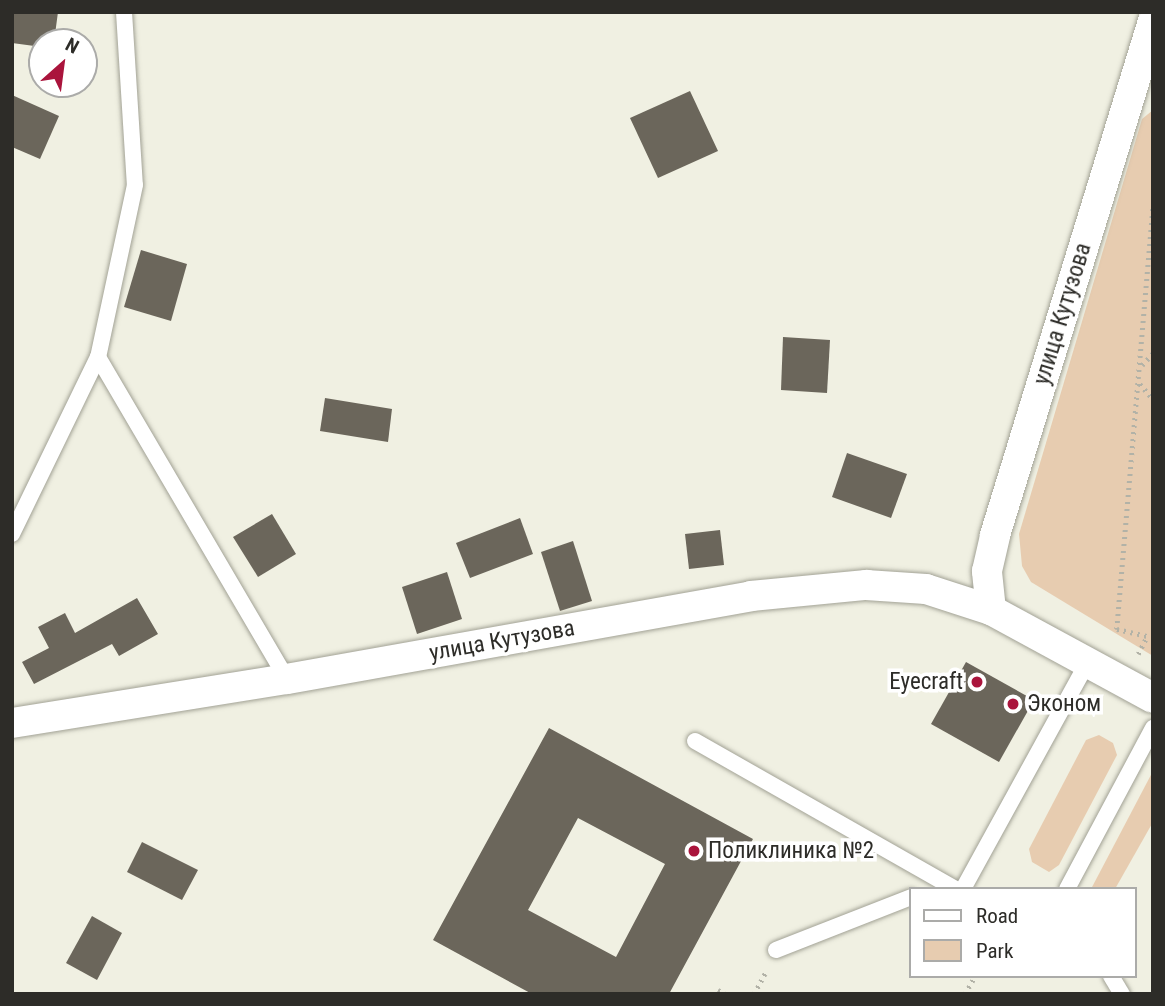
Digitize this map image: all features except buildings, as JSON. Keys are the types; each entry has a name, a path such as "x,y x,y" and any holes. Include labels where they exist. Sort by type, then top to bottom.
{"street":[{"name":"улица Кутузова","path":"991,610 987,571 995,535 1153,20"},
{"name":"улица Кутузова","path":"12,723 287,680 751,596 866,585 926,589 991,610 1153,698"}],"lane":[{"path":"12,534 98,357 135,185 124,12"},
{"path":"98,357 287,680"},
{"path":"964,887 1087,663"},
{"path":"1068,887 1153,729"},
{"path":"695,741 944,887"},
{"path":"776,950 909,898"},
{"path":"1112,978 1122,994"}],"path":[{"path":"1153,209 1117,629 1153,638"},
{"path":"1153,353 1144,361 1139,377 1153,399"},
{"path":"965,994 974,978"},
{"path":"718,990 725,994"}],"green space":[{"path":"1153,110 1153,656 1031,582 1022,566 1019,534 1142,119"},
{"path":"1099,735 1113,743 1117,755 1059,865 1049,872 1032,862 1029,849 1086,740"},
{"path":"1153,771 1153,822 1116,887 1092,887"}],"place":[{"name":"Eyecraft","path":"977,682"},
{"name":"Эконом","path":"1013,704"},
{"name":"Поликлиника №2","path":"694,851"}]}
